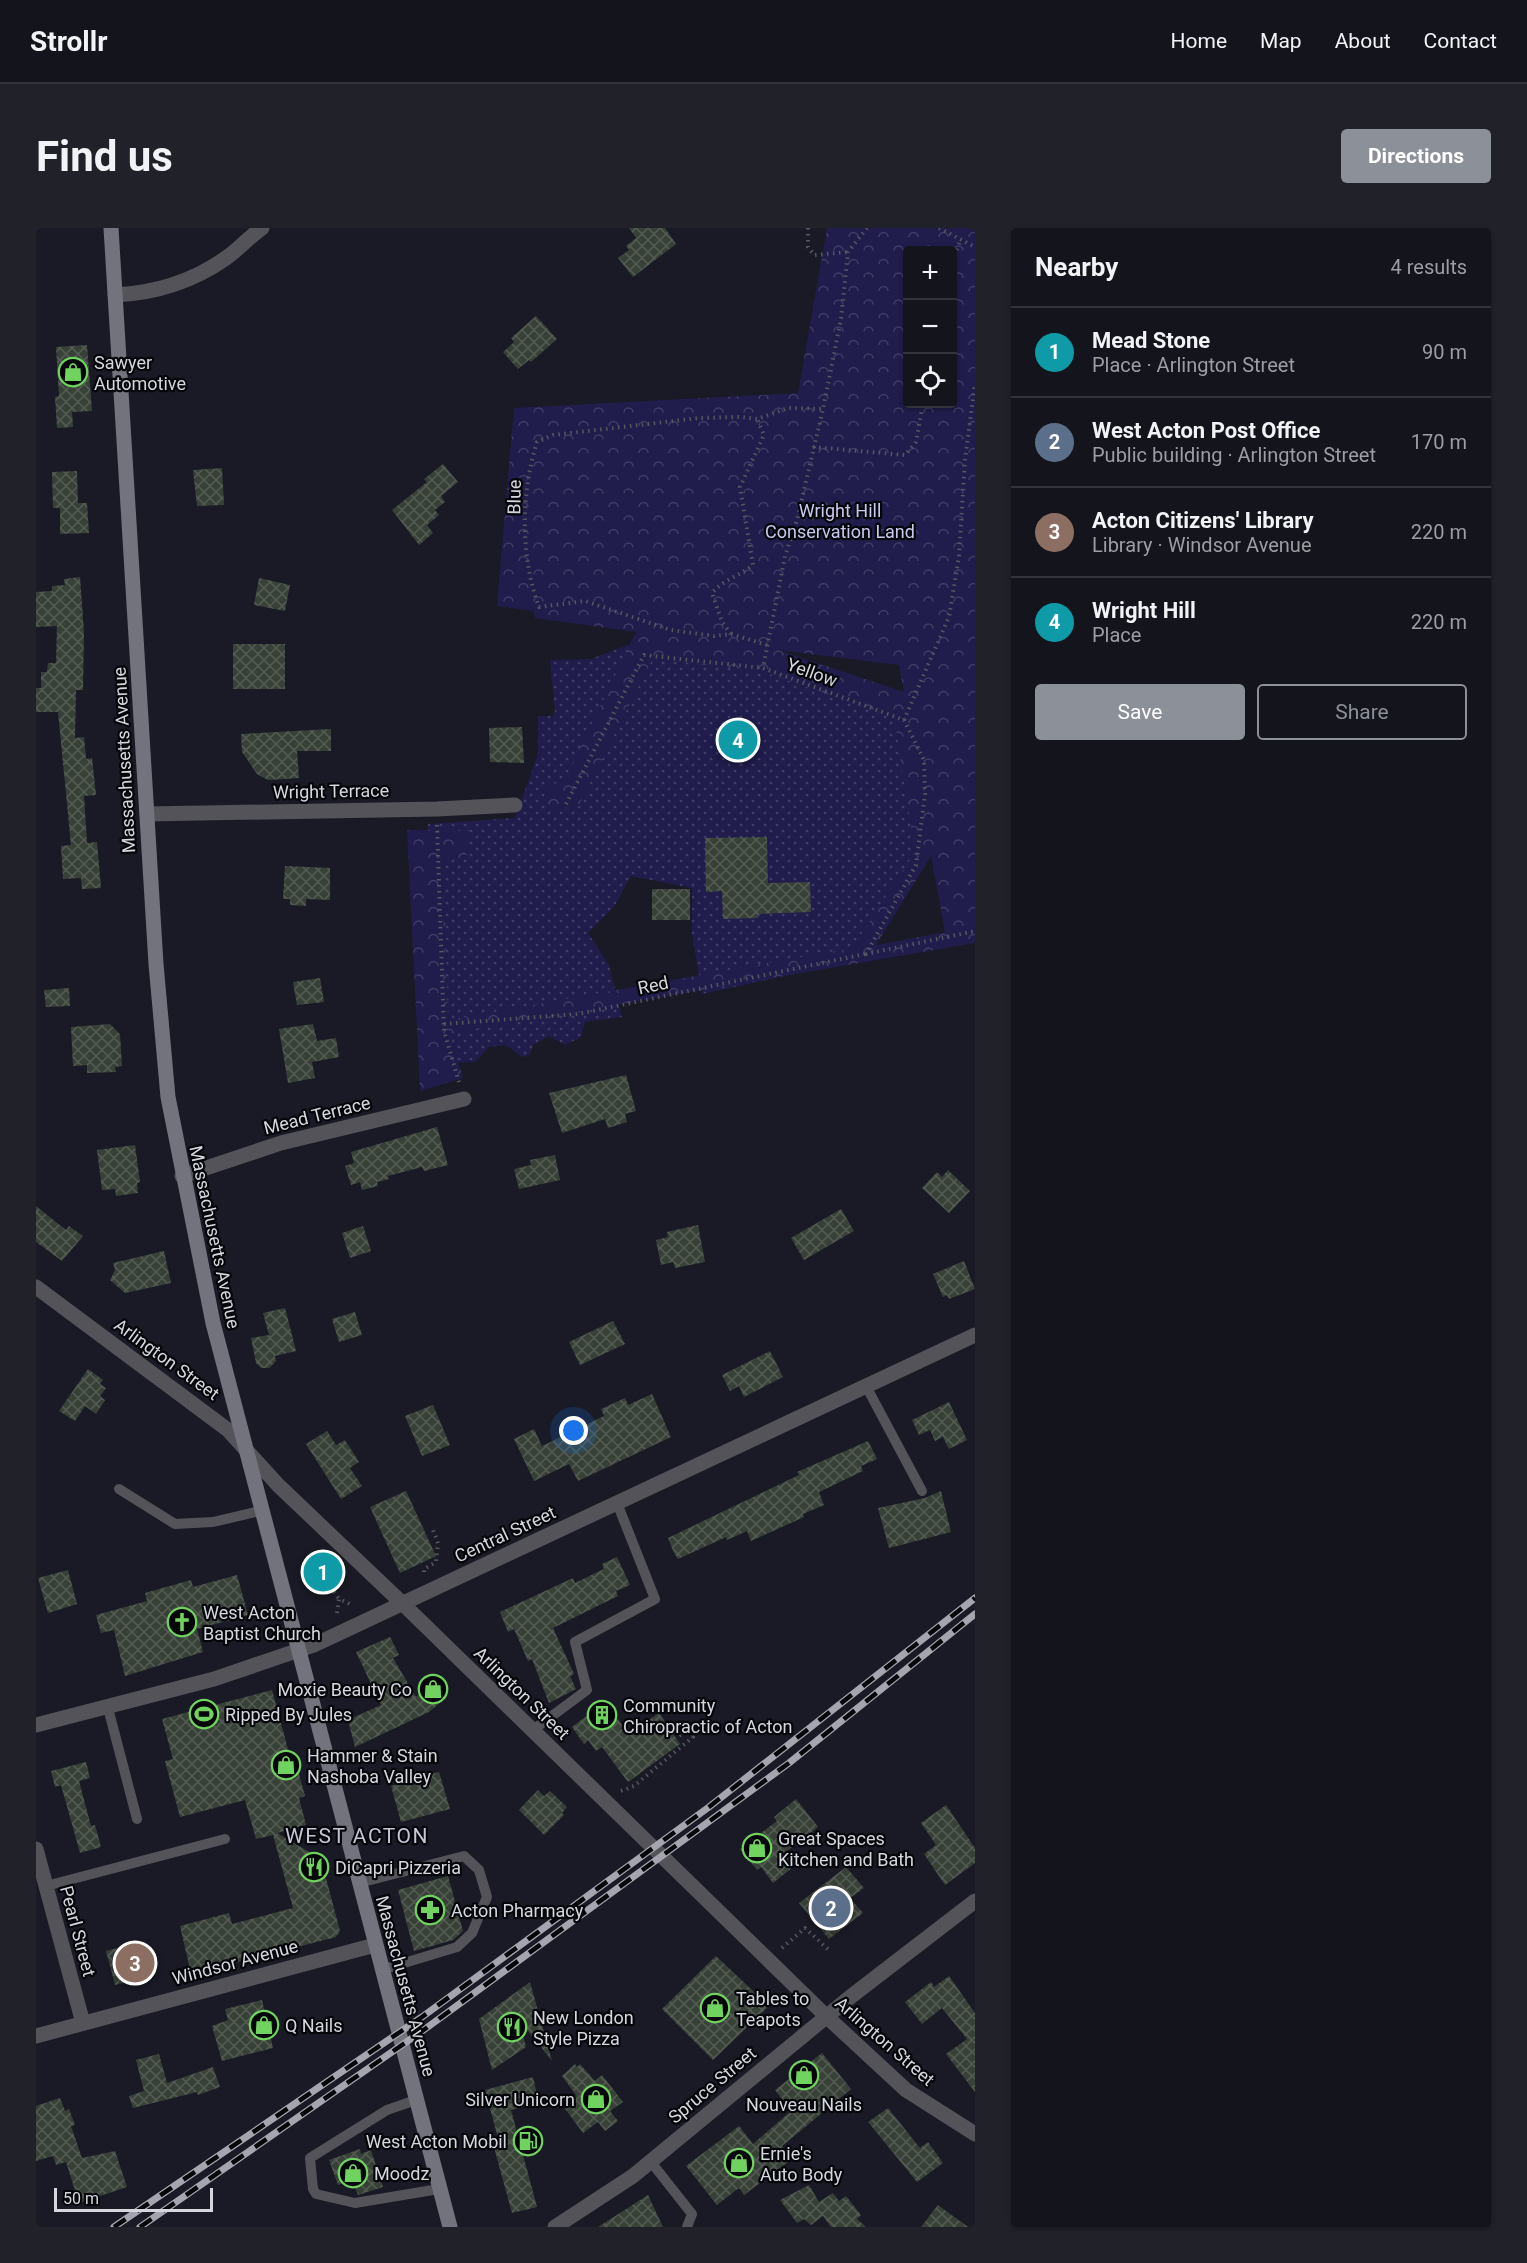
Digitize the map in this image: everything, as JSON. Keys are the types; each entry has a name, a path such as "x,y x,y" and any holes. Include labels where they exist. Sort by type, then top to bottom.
{"main road":[{"name":"Massachusetts Avenue","path":"111,228 163,1052 182,1176 213,1323 260,1512 450,2227"}],"street":[{"path":"115,295 148,293 187,281 227,258 262,228"},
{"name":"Wright Terrace","path":"147,814 437,809 515,805"},
{"name":"Mead Terrace","path":"182,1176 281,1143 464,1099"},
{"name":"Arlington Street","path":"36,1287 212,1416 244,1446 278,1485 826,2016 906,2090 975,2134"},
{"name":"Central Street","path":"36,1725 214,1679 297,1652 975,1335"},
{"name":"Pearl Street","path":"36,1849 83,2023"},
{"name":"Spruce Street","path":"555,2227 608,2194 651,2162 826,2016 975,1901"},
{"name":"Windsor Avenue","path":"36,2036 375,1944"}],"lane":[{"path":"866,1386 922,1491"},
{"path":"119,1489 175,1524 213,1522 260,1512"},
{"path":"533,1730 587,1690 575,1642 655,1599 617,1503"},
{"path":"108,1708 137,1818"},
{"path":"46,1886 225,1839"},
{"path":"358,1883 464,1856 479,1870 487,1897 472,1934 458,1947 381,1970"},
{"path":"416,2100 387,2110 310,2158 313,2190 316,2194 355,2203 440,2189"},
{"path":"651,2162 692,2214 687,2227"}],"path":[{"path":"808,228 808,247 814,255 848,252 867,228"},
{"path":"939,228 975,247"},
{"path":"957,249 961,239"},
{"name":"Yellow","path":"848,252 841,319 823,409 797,520 785,556 763,668 904,720"},
{"path":"866,954 916,865 925,794 924,760 904,720 949,617 959,556 965,460 975,383"},
{"name":"Blue","path":"767,645 731,633 714,636 671,630 585,601 539,607 530,584 526,546 528,472 537,442 553,435 699,418 757,419 788,408 823,409"},
{"path":"813,447 905,454 916,441 922,408"},
{"path":"731,633 722,622 712,593 721,582 734,579 753,565 740,487 764,435 757,419"},
{"path":"566,804 644,656 763,668"},
{"path":"437,809 444,1024 464,1099"},
{"path":"866,954 975,930"},
{"name":"Red","path":"444,1024 578,1014 866,954"},
{"path":"424,1572 424,1569 436,1562 438,1543 433,1530"},
{"path":"330,1586 339,1599 352,1605"},
{"path":"338,1613 339,1599"},
{"path":"621,1791 634,1786 693,1737 687,1730 676,1737"},
{"path":"782,1948 805,1928 831,1952"}],"green space":[{"name":"Wright Hill Conservation Land","path":"827,228 975,228 975,943 449,1034 463,1078 420,1091 407,830 469,830 466,857 443,860 448,1020 852,948 915,852 894,717 766,673 653,658 578,807 545,809 544,784 563,783 636,632 535,618 534,611 497,606 514,408 798,393","holes":["778,650 899,665 904,692","931,856 945,932 876,945"]},
{"path":"627,645 741,659 919,700 921,867 850,962 702,994 692,934 692,888 631,876 614,907 588,933 609,965 622,1017 585,1022 581,1037 565,1045 549,1036 533,1045 530,1055 522,1057 506,1045 489,1047 475,1062 444,1063 436,1027 428,824 515,818 538,754 538,716 553,716 555,712 550,660 591,659"}],"building":[{"path":"629,228 665,228 676,244 633,277 618,258 629,250 626,246 636,238"},
{"path":"536,316 557,339 531,362 529,360 518,369 503,352 514,342 511,338"},
{"name":"Sawyer Automotive","path":"87,345 92,411 72,412 73,427 57,428 55,397 59,396 56,347"},
{"path":"443,464 458,482 441,496 445,502 435,510 439,515 427,525 433,533 419,545 392,510 427,482 424,479"},
{"path":"222,468 224,505 197,506 193,470"},
{"path":"77,471 78,503 87,503 89,533 60,534 60,508 53,508 52,472"},
{"path":"80,577 84,632 83,690 76,690 75,738 84,737 86,759 92,758 96,795 84,796 87,843 97,842 101,888 82,889 81,878 63,879 61,846 71,845 58,712 36,712 36,688 41,688 41,672 47,672 48,663 56,663 57,626 36,627 36,592 52,591 52,586 65,585 64,579"},
{"path":"259,578 290,585 285,611 254,605"},
{"path":"233,644 285,644 285,689 233,689"},
{"path":"522,727 524,763 490,762 489,728"},
{"path":"331,729 331,751 297,751 299,778 268,780 257,774 242,752 241,734"},
{"path":"767,837 768,883 810,882 811,912 758,914 758,918 723,919 722,891 706,892 705,838"},
{"path":"285,866 330,868 330,900 306,899 306,906 290,905 290,899 283,899"},
{"path":"652,889 690,889 690,920 652,920"},
{"path":"320,978 324,1002 297,1005 293,982"},
{"path":"69,988 70,1006 46,1007 44,990"},
{"path":"110,1024 120,1034 122,1066 115,1067 116,1072 87,1073 87,1065 73,1066 71,1027"},
{"path":"313,1024 317,1041 336,1038 339,1057 312,1062 315,1078 288,1083 279,1029"},
{"path":"626,1075 636,1111 625,1114 627,1122 608,1128 605,1119 562,1133 549,1093"},
{"path":"437,1127 448,1165 424,1171 422,1167 388,1176 389,1179 377,1182 378,1186 362,1190 360,1182 351,1185 345,1166 354,1163 351,1152"},
{"path":"135,1145 140,1182 137,1183 138,1193 116,1196 115,1189 102,1190 97,1150"},
{"path":"555,1155 560,1180 519,1189 514,1169 531,1165 530,1160"},
{"path":"948,1170 970,1191 949,1213 922,1188 937,1172 942,1177"},
{"path":"36,1206 66,1230 69,1226 83,1236 62,1261 36,1242"},
{"path":"841,1209 854,1231 804,1260 791,1238"},
{"path":"698,1225 705,1262 675,1268 673,1262 661,1265 656,1240 668,1237 667,1232"},
{"path":"363,1226 371,1251 350,1258 342,1233"},
{"path":"164,1251 171,1283 125,1293 110,1280 115,1270 113,1263"},
{"path":"964,1261 975,1289 949,1299 947,1295 943,1297 933,1274"},
{"path":"285,1308 296,1351 275,1356 276,1361 269,1368 261,1368 256,1363 251,1338 269,1335 263,1313"},
{"path":"355,1312 362,1335 339,1342 332,1319"},
{"path":"613,1321 625,1344 580,1365 569,1342"},
{"path":"770,1351 783,1377 744,1397 739,1386 730,1391 722,1375"},
{"path":"88,1369 103,1380 100,1384 106,1388 100,1396 105,1400 96,1414 85,1406 75,1421 59,1411"},
{"path":"652,1394 671,1437 578,1481 569,1464 534,1481 514,1439 534,1429 542,1446 604,1416 601,1409 625,1398 628,1405"},
{"path":"949,1402 967,1440 949,1449 943,1437 935,1441 930,1430 919,1435 912,1420"},
{"path":"433,1405 450,1445 422,1456 405,1416"},
{"path":"327,1431 336,1445 345,1440 359,1462 350,1468 362,1486 341,1499 306,1444"},
{"path":"868,1441 877,1459 861,1466 863,1471 819,1492 824,1505 803,1514 804,1517 751,1541 747,1531 727,1540 726,1537 678,1559 674,1553 668,1538 799,1475 797,1472"},
{"path":"406,1491 436,1556 400,1573 370,1507"},
{"path":"941,1491 951,1532 889,1548 878,1508 925,1498"},
{"path":"617,1557 630,1585 616,1591 618,1596 553,1628 574,1674 570,1676 576,1689 549,1703 532,1659 528,1661 514,1629 508,1632 500,1612 573,1578 575,1583 604,1569 602,1564"},
{"path":"68,1570 77,1604 48,1613 38,1578"},
{"name":"West Acton Baptist Church","path":"237,1575 248,1615 197,1629 203,1652 125,1676 114,1630 101,1633 96,1615 147,1601 145,1593 191,1580 193,1587"},
{"path":"390,1637 399,1655 393,1658 416,1697 435,1681 447,1697 429,1712 355,1747 348,1720 381,1705 356,1652"},
{"path":"272,1690 295,1775 299,1774 305,1796 299,1798 306,1825 277,1833 321,1859 340,1931 336,1937 191,1974 180,1926 229,1913 232,1924 293,1908 273,1835 256,1839 245,1800 180,1817 165,1761 173,1759 162,1719"},
{"path":"605,1702 629,1734 659,1713 680,1744 628,1782 602,1747 596,1751 588,1740 584,1744 572,1727"},
{"path":"86,1762 90,1778 79,1781 91,1826 95,1825 101,1847 80,1853 61,1785 55,1787 51,1771"},
{"path":"439,1772 450,1809 401,1822 391,1786"},
{"path":"538,1790 544,1796 550,1791 567,1807 562,1813 564,1815 544,1835 519,1810"},
{"path":"796,1799 818,1827 787,1851 797,1864 773,1883 761,1867 757,1870 740,1849 777,1821 774,1817"},
{"path":"946,1805 975,1848 975,1863 945,1885 924,1854 936,1845 921,1823"},
{"path":"846,1867 864,1888 850,1898 863,1913 829,1939 799,1903"},
{"name":"Acton Pharmacy","path":"448,1876 463,1931 453,1940 414,1951 398,1890"},
{"path":"140,1942 150,1976 115,1985 106,1951"},
{"name":"Tables to Teapots","path":"716,1956 769,2006 713,2060 662,2009"},
{"path":"949,1976 975,2013 975,2092 946,2054 967,2039 942,2008 922,2024 905,2002 931,1982 934,1987"},
{"name":"New London Style Pizza","path":"530,1982 552,2061 520,2021 526,2047 492,2070 479,2019"},
{"path":"262,2000 273,2048 222,2061 212,2026 228,2020 225,2009"},
{"path":"822,2053 851,2089 782,2146 792,2159 744,2195 739,2188 717,2205 686,2166 739,2126 753,2144 791,2111 775,2090"},
{"path":"159,2054 167,2083 213,2067 220,2087 198,2095 197,2092 133,2108 129,2096 144,2091 136,2060"},
{"name":"Silver Unicorn","path":"575,2064 577,2067 580,2064 595,2081 602,2075 623,2102 610,2111 618,2121 605,2131 598,2122 583,2133 563,2106 576,2095 562,2076"},
{"path":"533,2077 539,2103 511,2110 537,2207 512,2213 492,2140 498,2138 485,2090"},
{"path":"60,2098 65,2111 69,2109 75,2125 71,2126 82,2158 115,2151 127,2187 79,2203 66,2162 56,2165 53,2156 36,2161 36,2106"},
{"path":"888,2108 920,2148 928,2142 943,2163 917,2182 868,2122"},
{"name":"Moodz","path":"360,2149 361,2154 371,2150 383,2187 358,2195 352,2180 338,2185 329,2160"},
{"path":"809,2185 819,2202 833,2193 839,2201 846,2196 861,2215 857,2219 866,2227 831,2227 823,2216 811,2225 804,2219 797,2223 780,2200"},
{"path":"648,2195 663,2227 598,2227"},
{"path":"938,2205 968,2227 921,2227"}],"railway":[{"path":"114,2227 422,2017 709,1807 975,1598"},
{"path":"140,2227 425,2029 789,1763 975,1614"}],"place":[{"name":"Sawyer Automotive","path":"73,372"},
{"name":"Wright Hill","path":"738,740"},
{"name":"Mead Stone","path":"323,1572"},
{"name":"West Acton Baptist Church","path":"182,1622"},
{"name":"Moxie Beauty Co","path":"433,1689"},
{"name":"Ripped By Jules","path":"204,1714"},
{"name":"Community Chiropractic of Acton","path":"602,1715"},
{"name":"Hammer & Stain Nashoba Valley","path":"286,1765"},
{"name":"Great Spaces Kitchen and Bath","path":"757,1848"},
{"name":"DiCapri Pizzeria","path":"314,1867"},
{"name":"West Acton Post Office","path":"831,1908"},
{"name":"Acton Pharmacy","path":"430,1910"},
{"name":"Acton Citizens' Library","path":"135,1963"},
{"name":"Tables to Teapots","path":"715,2008"},
{"name":"Q Nails","path":"264,2025"},
{"name":"New London Style Pizza","path":"512,2027"},
{"name":"Nouveau Nails","path":"804,2075"},
{"name":"Silver Unicorn","path":"596,2099"},
{"name":"West Acton Mobil","path":"528,2141"},
{"name":"Ernie's Auto Body","path":"739,2163"},
{"name":"Moodz","path":"353,2173"}],"district":[{"name":"WEST ACTON","path":"357,1836"}]}
